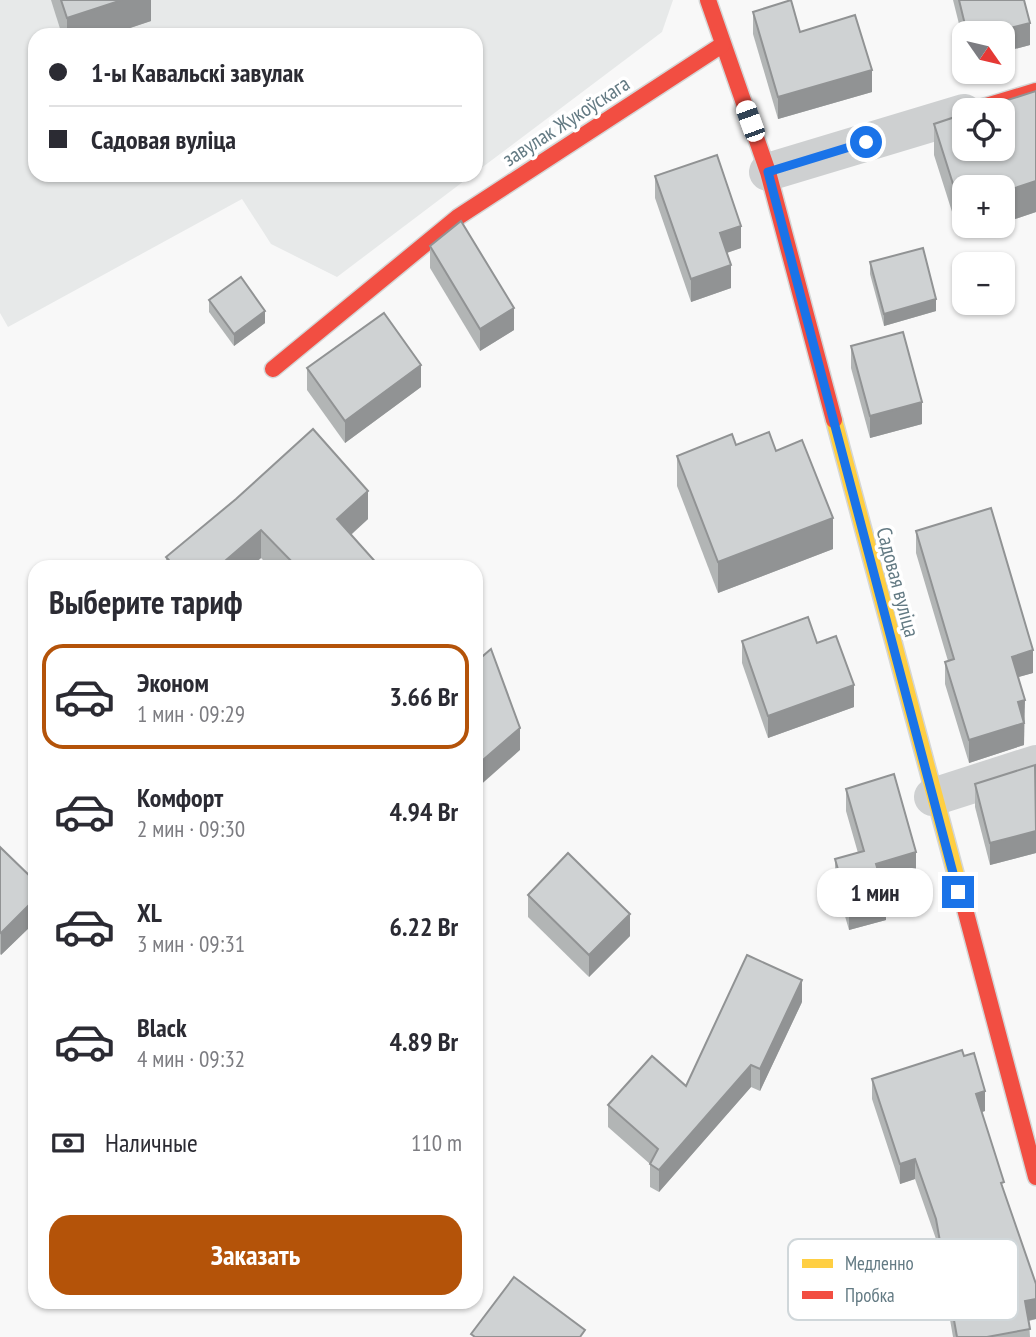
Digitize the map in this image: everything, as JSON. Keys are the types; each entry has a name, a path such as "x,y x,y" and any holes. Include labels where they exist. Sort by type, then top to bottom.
{"street":[{"name":"Садовая вуліца","path":"708,0 768,172 1036,1177"},
{"name":"завулак Жукоўскага","path":"273,369 458,217 722,45"},
{"path":"1013,98 1036,91"},
{"path":"768,172 952,117"},
{"path":"933,797 1036,764"}],"shaded area":[{"path":"0,0 673,0 662,32 483,167 483,28 28,28 28,182 463,182 337,277 271,244 242,199 8,327 0,313"}],"building":[{"path":"61,0 122,0 67,18"},
{"path":"791,0 800,32 855,15 872,70 778,97 753,12"},
{"path":"959,0 1024,0 1030,23 1015,27 1015,21 964,21"},
{"path":"1036,91 1036,181 1015,188 1015,175 952,175 952,181 934,124 952,118 952,161 1015,161 1014,98"},
{"path":"717,155 741,226 720,233 731,265 691,279 655,176"},
{"path":"461,221 514,308 480,329 430,246"},
{"path":"923,248 936,299 884,314 870,262"},
{"path":"241,277 265,311 234,334 209,300"},
{"path":"384,313 421,365 345,421 307,368"},
{"path":"903,332 922,402 870,416 851,346"},
{"path":"313,429 368,491 337,519 374,560 290,560 261,530 226,560 169,560 166,557 236,499"},
{"path":"769,432 776,451 802,440 833,518 718,562 677,456 732,434 736,445"},
{"path":"991,508 1033,650 1012,657 1025,700 1018,702 1024,723 969,740 945,662 954,659 916,531"},
{"path":"808,617 817,643 836,636 854,685 768,716 742,641"},
{"path":"491,649 520,728 483,760 483,656"},
{"path":"1035,765 1036,831 990,843 975,784"},
{"path":"894,774 916,852 876,864 886,897 849,908 835,859 864,851 846,789"},
{"path":"0,847 28,874 28,906 0,932"},
{"path":"568,853 630,914 589,955 528,895"},
{"path":"747,955 802,980 760,1069 751,1065 659,1170 650,1164 658,1149 608,1105 652,1056 686,1086"},
{"path":"962,1050 964,1056 974,1053 985,1091 976,1094 1004,1182 1001,1183 1036,1284 1036,1299 1025,1301 1030,1329 987,1337 957,1337 954,1320 1018,1320 1018,1239 940,1239 936,1219 915,1159 900,1164 872,1079"},
{"path":"514,1277 585,1330 580,1337 475,1337 471,1334"}],"traffic: slow":[{"path":"834,420 961,894"}],"traffic: jam":[{"path":"708,0 768,172 834,420"},
{"path":"273,369 458,217 722,45"},
{"path":"1013,98 1036,91"},
{"path":"961,894 1036,1177"}],"route":[{"path":"866,142 768,172 958,892"}]}
